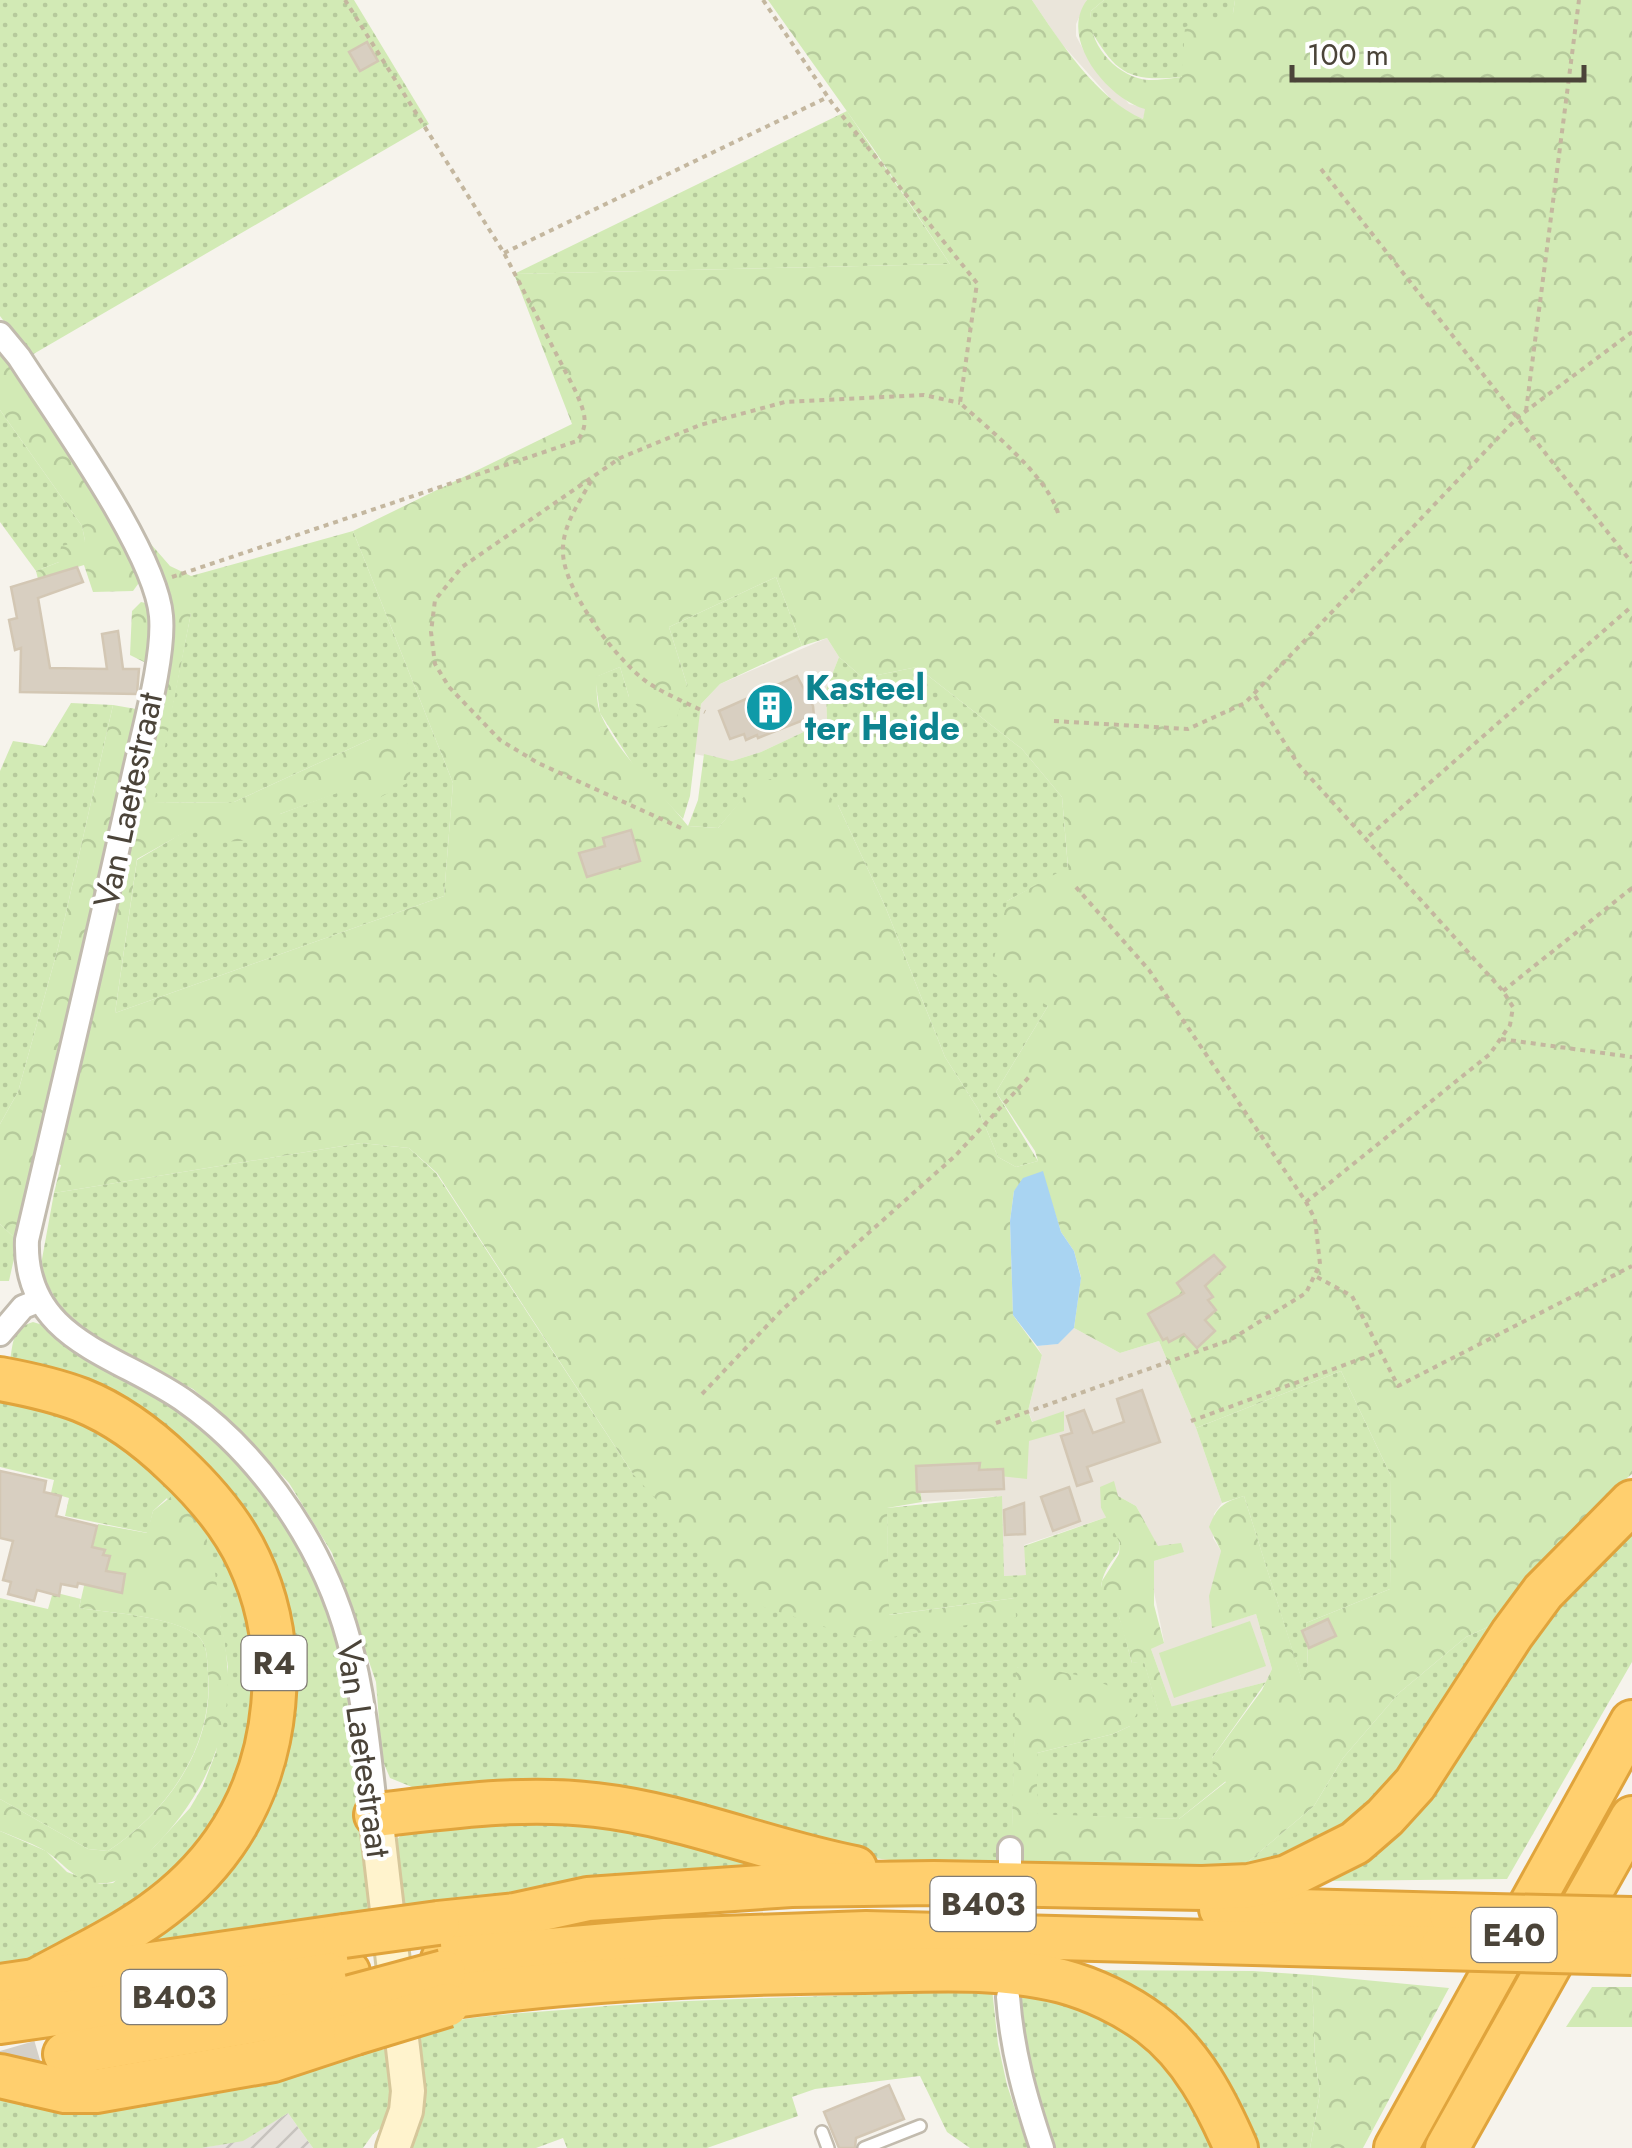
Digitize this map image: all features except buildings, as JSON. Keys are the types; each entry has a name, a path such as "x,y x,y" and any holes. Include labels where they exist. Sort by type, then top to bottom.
{"highway":[{"name":"R4","path":"0,1379 83,1400 126,1423 200,1487 250,1560 264,1600 276,1684 260,1771 245,1808 200,1872 150,1918 18,1984"},
{"name":"B403","path":"0,2022 350,1989 449,1975 588,1899 791,1886 934,1883 1249,1886 1287,1877 1354,1843 1385,1817 1414,1784 1543,1592 1632,1502"},
{"name":"E40","path":"1396,2148 1632,1722"},
{"name":"B403","path":"376,1815 484,1803 544,1801 597,1805 664,1818 824,1862 934,1883"},
{"name":"E40","path":"1447,2148 1632,1818"},
{"path":"1472,2148 1632,1861"},
{"name":"B403","path":"522,1932 556,1917 902,1903 1446,1931 1632,1953"},
{"name":"B403","path":"1446,1931 1632,1919"},
{"path":"65,2054 296,2014 350,1989 449,1975 618,1979 758,1972 1014,1973 1063,1981 1112,2001 1152,2024 1182,2054 1214,2098 1236,2148"},
{"name":"B403","path":"18,1984 350,1989"},
{"path":"0,2076 65,2091 96,2091 272,2060 350,1989"}],"main road":[{"name":"Van Laetestraat","path":"376,1815 408,2091 393,2148"}],"street":[{"name":"Van Laetestraat","path":"0,334 28,371 113,508 154,583 161,615 149,704 28,1240 26,1268 38,1301 69,1334 182,1399 210,1420 277,1493 320,1564 351,1642 376,1815"},
{"path":"0,1334 23,1307 38,1301"},
{"path":"1008,1998 1019,2082 1042,2148"}],"lane":[{"path":"864,2148 920,2126"},
{"path":"822,2132 828,2148"}],"path":[{"path":"154,583 577,441 583,434 585,414 504,253 345,0"},
{"path":"763,0 828,97 976,283 960,403"},
{"path":"1526,411 1579,0"},
{"path":"504,253 828,97"},
{"path":"1321,169 1632,564"},
{"path":"1054,721 1188,728 1245,703 1518,417 1632,332"},
{"path":"681,828 553,770 500,740 449,688 435,664 431,632 435,600 462,567 620,458 700,425 785,402 924,395 960,403 1018,455 1057,505 1059,518"},
{"path":"593,476 564,537 565,568 590,615 630,667 648,683 705,712"},
{"path":"1368,837 1632,606"},
{"path":"1254,694 1298,764 1368,837 1504,991 1513,1007 1510,1025 1490,1054 1306,1202"},
{"path":"996,1423 1230,1340 1306,1293 1320,1264 1316,1219 1306,1202 1148,970 1075,886"},
{"path":"1504,991 1632,888"},
{"path":"1501,1039 1632,1057"},
{"path":"702,1394 782,1310 955,1156 1030,1076"},
{"path":"1316,1277 1352,1296 1398,1386 1632,1266"},
{"path":"1191,1420 1380,1352"}],"shaded area":[{"path":"1032,0 1087,0 1076,24 1076,36 1129,104 1146,108 1143,119 1121,110 1061,43"},
{"path":"827,638 839,657 826,690 827,721 732,761 694,754 701,704 720,684"},
{"path":"1074,1328 1120,1353 1159,1341 1222,1503 1214,1514 1213,1538 1221,1551 1212,1627 1256,1614 1272,1669 1266,1682 1172,1707 1151,1649 1164,1642 1152,1582 1154,1561 1183,1552 1158,1547 1136,1506 1118,1496 1101,1508 1107,1517 1024,1545 1027,1575 1003,1576 1001,1496 922,1502 917,1467 1029,1441 1033,1423 1028,1411 1042,1355 1037,1346 1057,1344"},
{"path":"288,2113 313,2148 202,2148 243,2140"}],"green space":[{"path":"0,0 354,0 429,124 30,356 0,316"},
{"path":"768,0 1032,0 1095,84 1143,119 1145,109 1130,103 1102,80 1083,48 1078,32 1087,0 1104,0 1091,11 1091,23 1093,35 1106,57 1126,73 1149,80 1182,77 1185,27 1233,13 1235,0 1632,0 1632,1474 1612,1490 1508,1600 1492,1625 1466,1637 1399,1693 1343,1758 1314,1806 1242,1867 1011,1868 1016,1667 1082,1676 1112,1687 1141,1706 1130,1726 1113,1734 1037,1753 1037,1814 1179,1819 1226,1782 1214,1773 1212,1758 1262,1690 1272,1669 1256,1614 1212,1628 1209,1596 1221,1551 1209,1527 1215,1514 1226,1503 1244,1496 1302,1680 1308,1665 1306,1623 1390,1589 1391,1476 1341,1371 1196,1428 1159,1341 1120,1353 1074,1328 1081,1277 1074,1251 1061,1232 1042,1172 1014,1191 1010,1221 1013,1315 1042,1355 1028,1411 1032,1422 1064,1411 1064,1431 1029,1441 1027,1479 917,1467 922,1502 887,1508 889,1615 1015,1598 1016,1617 869,1641 751,1603 633,1474 437,1173 409,1148 361,1143 54,1193 61,1165 40,1160 18,1241 0,1224 0,1124 18,1092 58,948 113,705 136,709 146,663 130,655 132,611 141,602 150,604 149,647 169,608 164,580 143,535 170,566 191,576 191,613 154,803 234,802 371,739 404,739 413,751 409,782 375,800 354,787 280,814 262,840 217,842 196,826 137,859 115,1013 444,896 453,783 353,531 572,424 514,274 950,264","holes":["776,577 802,646 827,638 839,657 863,678 917,667 1022,749 1062,797 1068,867 1007,901 991,972 1048,1006 996,1092 1038,1161 1016,1167 998,1157 978,1109 945,1057 885,906 838,805 815,782 763,780 718,828 688,826 630,760 599,711 596,677 620,667 629,697 657,728 675,723 687,685 669,627"]},
{"path":"1104,0 1235,0 1233,13 1182,77 1148,78 1125,72 1116,65 1089,27 1091,11"},
{"path":"847,111 950,264 514,274"},
{"path":"0,346 119,531 141,580 133,591 93,592 84,565 38,579 36,571 59,562 61,546 85,541 82,526 0,410"},
{"path":"0,410 82,526 85,541 59,562 36,571 0,522"},
{"path":"353,531 453,783 444,896 115,1013 137,860 196,825 280,814 354,786 371,739 234,802 153,803 191,613 191,576"},
{"path":"776,577 802,646 720,684 701,704 690,796 683,819 637,771 600,713 595,677 620,667 629,697 687,685 669,627"},
{"path":"839,657 863,678 917,667 1022,749 1062,797 1068,868 1007,901 1048,1006 996,1092 1038,1161 1016,1167 998,1157 978,1109 945,1057 885,906 838,805 748,793 718,828 688,826 698,800 704,754 732,761 827,721 826,690"},
{"path":"71,703 113,705 58,948 18,1092 0,1124 0,771 13,741 45,746"},
{"path":"361,1143 409,1148 436,1173 633,1474 869,1641 1015,1598 888,1615 887,1508 1002,1496 1004,1576 1026,1575 1024,1546 1107,1517 1120,1546 1102,1587 1119,1616 1132,1663 1144,1661 1158,1710 1266,1682 1212,1758 1226,1781 1179,1819 1037,1815 1037,1753 1130,1726 1017,1667 1011,1868 952,1868 874,1858 643,1791 417,1789 390,1778 382,1759 376,1682 332,1553 289,1483 239,1429 193,1389 106,1346 65,1317 40,1270 54,1193"},
{"path":"0,1224 18,1241 9,1281 0,1281"},
{"path":"33,1322 132,1377 194,1419 257,1484 295,1539 325,1599 345,1662 360,1755 376,1912 148,1950 190,1911 250,1841 262,1547 10,1362 17,1332"},
{"path":"1341,1371 1391,1476 1390,1589 1306,1623 1308,1666 1302,1681 1244,1496 1222,1503 1196,1428"},
{"path":"0,1392 135,1442 240,1562 262,1725 209,1851 56,1956 0,1966 0,1831 46,1851 67,1872 100,1884 113,1883 155,1846 190,1808 203,1786 216,1752 228,1667 220,1615 167,1498 153,1511 148,1533 65,1516 69,1498 51,1493 54,1480 0,1467"},
{"path":"1114,1481 1118,1496 1136,1506 1158,1546 1181,1543 1184,1552 1154,1561 1154,1605 1164,1643 1151,1649 1172,1707 1158,1711 1144,1662 1132,1663 1119,1617 1102,1590 1102,1581 1119,1554 1120,1543 1101,1508 1100,1487"},
{"path":"177,1492 197,1518 213,1562 226,1656 225,1716 210,1766 184,1812 124,1876 113,1882 96,1883 79,1877 42,1849 0,1831 0,1799 88,1849 108,1851 150,1817 183,1775 204,1726 208,1700 207,1658 201,1640 187,1629 158,1620 79,1608 98,1524 147,1533 153,1511"},
{"path":"1632,1521 1632,1662 1507,1879 1326,1881"},
{"path":"53,1592 81,1599 79,1608 142,1616 187,1629 198,1636 206,1653 208,1700 195,1751 167,1797 108,1851 88,1849 0,1799 0,1598 48,1609"},
{"path":"1250,1621 1266,1666 1174,1698 1159,1653"},
{"path":"1492,1625 1423,1737 1360,1812 1313,1844 1242,1867 1314,1806 1343,1758 1399,1693 1466,1637"},
{"path":"578,1817 785,1869 397,1905 395,1841 406,1831"},
{"path":"1077,1970 1312,1975 1320,2093 1310,2148 1247,2148"},
{"path":"1312,1975 1449,1988 1363,2148 1310,2148 1320,2093"},
{"path":"1592,1987 1632,1987 1632,2027 1566,2027"},
{"path":"992,1989 1007,2085 1028,2148 970,2148 947,2132 920,2076 815,2089 792,2097 798,2116 707,2148 567,2148 563,2138 536,2148 404,2148 410,2031 428,2026 485,2016 616,2005"},
{"path":"1020,1992 1084,2010 1144,2041 1176,2073 1217,2148 1051,2148 1028,2079 1017,1997"},
{"path":"396,2048 392,2119 363,2148 313,2148 288,2113 243,2141 202,2148 0,2148 0,2096"}],"water":[{"path":"1043,1171 1061,1232 1074,1251 1081,1278 1074,1328 1058,1344 1037,1346 1013,1315 1010,1221 1014,1191 1023,1178"}],"tunnel":[{"path":"0,2073 65,2054"}],"place":[{"name":"Kasteel ter Heide","path":"770,708"}]}
